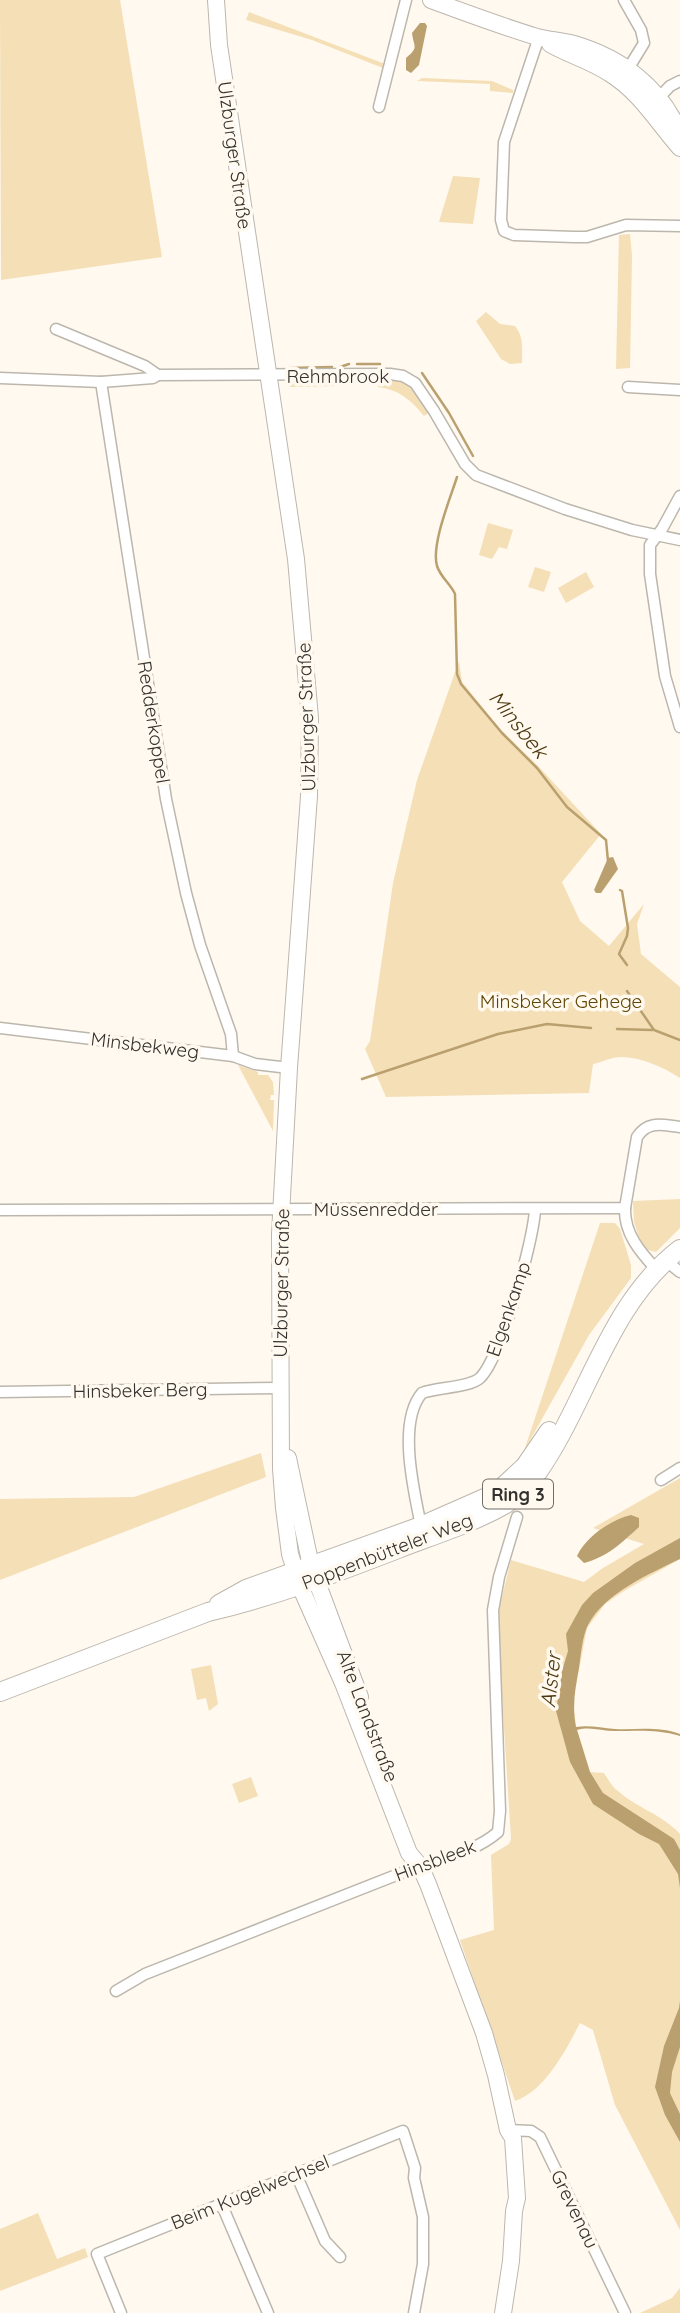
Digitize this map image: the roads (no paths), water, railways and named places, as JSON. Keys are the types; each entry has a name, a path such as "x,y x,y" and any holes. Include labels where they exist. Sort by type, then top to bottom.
{"main road":[{"name":"Ulzburger Straße","path":"216,0 219,46 296,559 310,718 309,796 281,1209 280,1388 281,1469 290,1554 306,1576"},
{"path":"431,0 539,37 569,55 624,75 654,103 680,134"},
{"path":"654,103 680,148"},
{"name":"Poppenbütteler Weg","path":"0,1692 208,1612 239,1592 306,1576 455,1527 507,1503 536,1475 579,1401 632,1299 661,1265 680,1249"},
{"name":"Poppenbütteler Weg","path":"306,1576 496,1493 525,1466 586,1383"},
{"name":"Alte Landstraße","path":"306,1576 343,1683 409,1853 420,1866 484,2033 496,2075 508,2130 504,2138 509,2197 514,2211 511,2261 503,2313"}],"street":[{"path":"379,107 406,0"},
{"path":"624,0 644,43 624,75"},
{"path":"539,37 504,142 501,220 504,231 514,235 587,237 626,225 680,226"},
{"path":"654,103 670,86 680,81"},
{"path":"56,329 145,366 158,375"},
{"name":"Rehmbrook","path":"0,379 101,382 153,378 158,375 403,376 415,383 424,395 465,464 476,475 556,506 632,530 680,541"},
{"name":"Redderkoppel","path":"101,382 166,799 200,945 232,1034 233,1056"},
{"path":"628,387 680,390"},
{"path":"680,496 650,545 650,574 668,693 680,727"},
{"name":"Minsbekweg","path":"0,1028 233,1056 255,1064 289,1068"},
{"path":"680,1127 652,1124 642,1129 637,1137 624,1220 630,1236 642,1254 680,1272"},
{"name":"Müssenredder","path":"0,1210 625,1208"},
{"name":"Elgenkamp","path":"421,1526 411,1471 412,1407 422,1392 473,1382 482,1376 497,1348 521,1276 534,1230 535,1209"},
{"name":"Hinsbeker Berg","path":"0,1392 280,1388"},
{"path":"661,1480 680,1468"},
{"name":"Hinsbleek","path":"116,1991 145,1973 495,1835 499,1829 493,1610 499,1577 517,1517"},
{"name":"Grevenau","path":"508,2130 531,2131 540,2137 625,2313"},
{"name":"Beim Kugelwechsel","path":"121,2313 97,2254 403,2131 415,2168 414,2178 423,2217 423,2264 414,2313"},
{"path":"296,2174 325,2241 340,2256"},
{"path":"221,2203 268,2313"}],"waterway":[{"path":"340,367 349,364"},
{"path":"357,364 380,364"},
{"path":"289,368 332,367"},
{"path":"422,373 473,456"},
{"name":"Minsbek","path":"457,477 442,522 436,557 439,570 455,594 457,674 461,684 502,733 537,768 567,807 606,840 608,861"},
{"name":"Minsbek","path":"620,890 628,928 619,954 627,965"},
{"name":"Minsbek","path":"627,991 654,1030 680,1040"},
{"path":"362,1079 498,1034 547,1024 591,1028"},
{"path":"617,1029 652,1030"}],"park label":[{"name":"Minsbeker Gehege","path":"561,1001"}],"water label":[{"name":"Alster","path":"550,1680"}]}
